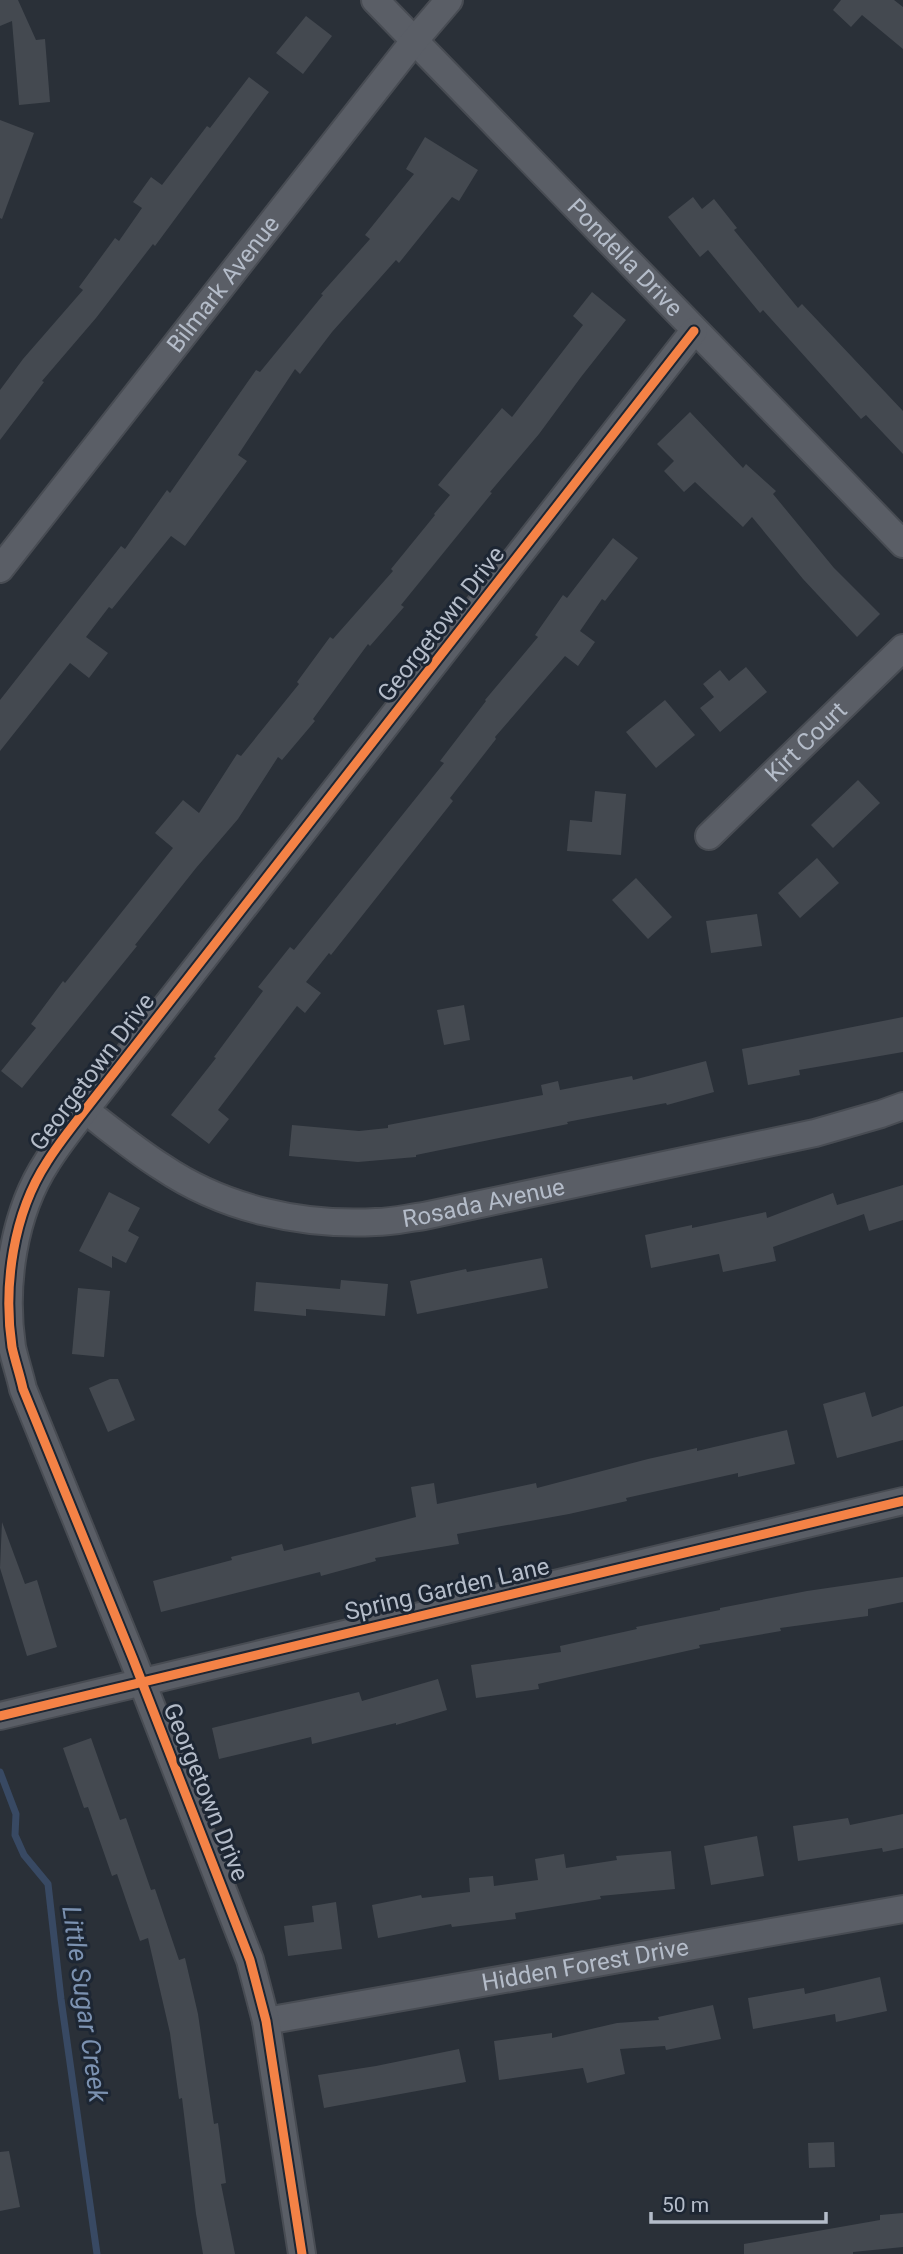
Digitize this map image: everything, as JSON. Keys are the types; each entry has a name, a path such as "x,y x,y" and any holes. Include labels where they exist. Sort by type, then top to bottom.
{"street":[{"name":"Pondella Drive","path":"375,0 903,544"},
{"name":"Bilmark Avenue","path":"0,569 449,0"},
{"name":"Georgetown Drive","path":"302,2254 266,2021 234,1913 23,1389 13,1348 9,1285 15,1244 27,1204 46,1164 85,1110 694,331"},
{"name":"Kirt Court","path":"709,836 903,648"},
{"name":"Rosada Avenue","path":"85,1110 163,1168 201,1190 258,1211 304,1220 376,1222 424,1216 815,1133 903,1105"},
{"name":"Spring Garden Lane","path":"0,1716 903,1501"},
{"name":"Hidden Forest Drive","path":"266,2021 903,1909"}],"building":[{"path":"0,0 18,0 36,40 45,39 50,102 19,105 12,21 0,26"},
{"path":"841,0 894,0 903,7 903,49 862,15 851,27 833,10"},
{"path":"306,16 332,36 303,74 276,53"},
{"path":"249,77 269,92 155,246 153,244 96,318 42,381 44,382 0,440 0,390 23,359 83,290 79,287 115,238 119,241 142,208 133,202 151,177 162,185"},
{"path":"0,120 34,133 2,219 0,218"},
{"path":"425,137 478,170 459,201 452,197 399,263 396,260 332,332 300,374 295,369 238,455 247,461 185,546 171,536 112,609 109,607 86,637 108,653 89,678 70,663 0,751 0,700 121,546 125,549 167,490 170,493 256,370 260,372 323,295 321,294 370,239 365,235 414,174 406,169"},
{"path":"693,197 702,209 714,199 737,228 734,230 798,308 802,304 903,411 903,454 866,415 861,419 763,310 760,313 708,250 700,257 668,217"},
{"path":"592,292 626,320 539,434 401,605 404,607 370,646 368,644 313,719 315,721 282,760 278,757 238,819 22,1088 1,1071 36,1028 31,1024 63,981 65,983 173,848 155,833 183,800 199,813 237,754 241,756 299,684 297,682 330,637 333,639 393,571 391,569 450,495 438,485 502,408 512,417 583,325 573,316"},
{"path":"690,412 743,468 746,464 776,491 773,494 834,568 880,614 857,637 803,579 752,517 743,527 695,482 684,492 664,471 674,461 657,444"},
{"path":"613,538 638,558 605,601 602,599 580,631 595,642 578,666 565,656 495,737 450,798 453,801 331,955 329,953 306,982 321,993 305,1013 297,1006 218,1110 229,1119 209,1144 171,1115 216,1058 214,1057 263,991 258,987 290,947 294,950 444,763 440,761 485,700 538,637 535,635 563,595 567,598"},
{"path":"746,667 767,692 720,732 700,708 714,697 703,684 720,670 729,681"},
{"path":"665,700 695,735 656,768 626,732"},
{"path":"858,780 880,803 833,848 811,825"},
{"path":"595,791 626,794 621,855 567,851 570,820 592,822"},
{"path":"817,858 839,883 800,918 778,893"},
{"path":"636,878 672,917 648,939 612,900"},
{"path":"757,914 762,946 711,953 706,921"},
{"path":"464,1005 470,1040 444,1045 437,1010"},
{"path":"903,1017 903,1052 799,1070 800,1075 748,1085 742,1049"},
{"path":"706,1061 714,1092 667,1105 666,1103 567,1122 568,1124 416,1157 358,1162 289,1156 292,1125 359,1131 388,1128 388,1125 543,1095 541,1085 558,1081 560,1090 632,1076 633,1080"},
{"path":"903,1185 903,1220 869,1231 864,1214 773,1247 776,1261 723,1272 719,1254 651,1268 645,1235 766,1212 767,1218 833,1193 837,1205"},
{"path":"109,1192 140,1208 128,1231 139,1237 126,1263 112,1256 112,1268 79,1251"},
{"path":"542,1258 548,1288 417,1314 410,1281 466,1269 467,1272"},
{"path":"341,1280 388,1284 385,1316 306,1309 306,1316 254,1311 256,1282 340,1289"},
{"path":"78,1288 110,1291 104,1357 72,1354"},
{"path":"110,1379 118,1379 135,1420 108,1432 89,1388"},
{"path":"865,1392 872,1417 903,1406 903,1440 837,1458 823,1404"},
{"path":"787,1430 795,1464 738,1477 738,1473 626,1498 627,1501 569,1514 457,1534 459,1544 375,1558 376,1561 321,1576 320,1572 161,1612 153,1581 282,1544 284,1551 416,1517 411,1487 434,1483 437,1504 536,1483 537,1488 648,1459 697,1448 697,1451"},
{"path":"2,1522 25,1584 37,1580 57,1647 27,1656 0,1568"},
{"path":"903,1577 903,1602 868,1609 868,1616 780,1628 781,1631 699,1645 700,1648 538,1684 539,1689 476,1698 471,1665 561,1652 560,1646 720,1608 807,1591"},
{"path":"438,1679 447,1710 312,1744 311,1737 219,1759 212,1728 359,1692 362,1701"},
{"path":"91,1738 120,1820 126,1818 151,1890 155,1889 179,1960 185,1958 198,2014 214,2124 218,2123 226,2183 221,2184 235,2254 203,2254 182,2098 179,2099 170,2033 148,1938 140,1941 117,1874 112,1876 88,1807 84,1808 63,1748"},
{"path":"903,1814 903,1848 883,1852 882,1848 798,1861 793,1826 848,1818 850,1825"},
{"path":"757,1836 764,1876 711,1885 704,1846"},
{"path":"671,1851 675,1889 600,1896 601,1899 515,1913 516,1919 452,1927 451,1924 378,1938 372,1905 421,1895 422,1898 470,1892 469,1878 493,1876 494,1886 538,1880 535,1859 564,1854 566,1868 617,1860 616,1856"},
{"path":"336,1902 342,1949 288,1956 284,1926 314,1922 312,1906"},
{"path":"880,1977 887,2011 836,2022 835,2014 753,2029 748,1998 804,1988 805,1994"},
{"path":"713,2005 721,2039 666,2050 665,2046 620,2049 625,2074 587,2083 583,2068 499,2080 494,2041 552,2033 552,2038 617,2023 659,2020 658,2017"},
{"path":"459,2049 466,2082 324,2108 318,2075"},
{"path":"834,2142 835,2167 809,2168 808,2143"},
{"path":"9,2151 20,2207 0,2211 0,2152"},
{"path":"903,2213 903,2247 853,2254 744,2254 744,2244 880,2220 880,2215"}],"waterway":[{"name":"Little Sugar Creek","path":"0,1772 16,1814 15,1835 24,1855 48,1884 61,1999 97,2254"}],"cycle path":[{"path":"302,2254 266,2021 250,1960 133,1659 23,1389 12,1347 10,1324 13,1251 35,1182 60,1142 694,331"},
{"path":"0,1716 903,1501"}]}
